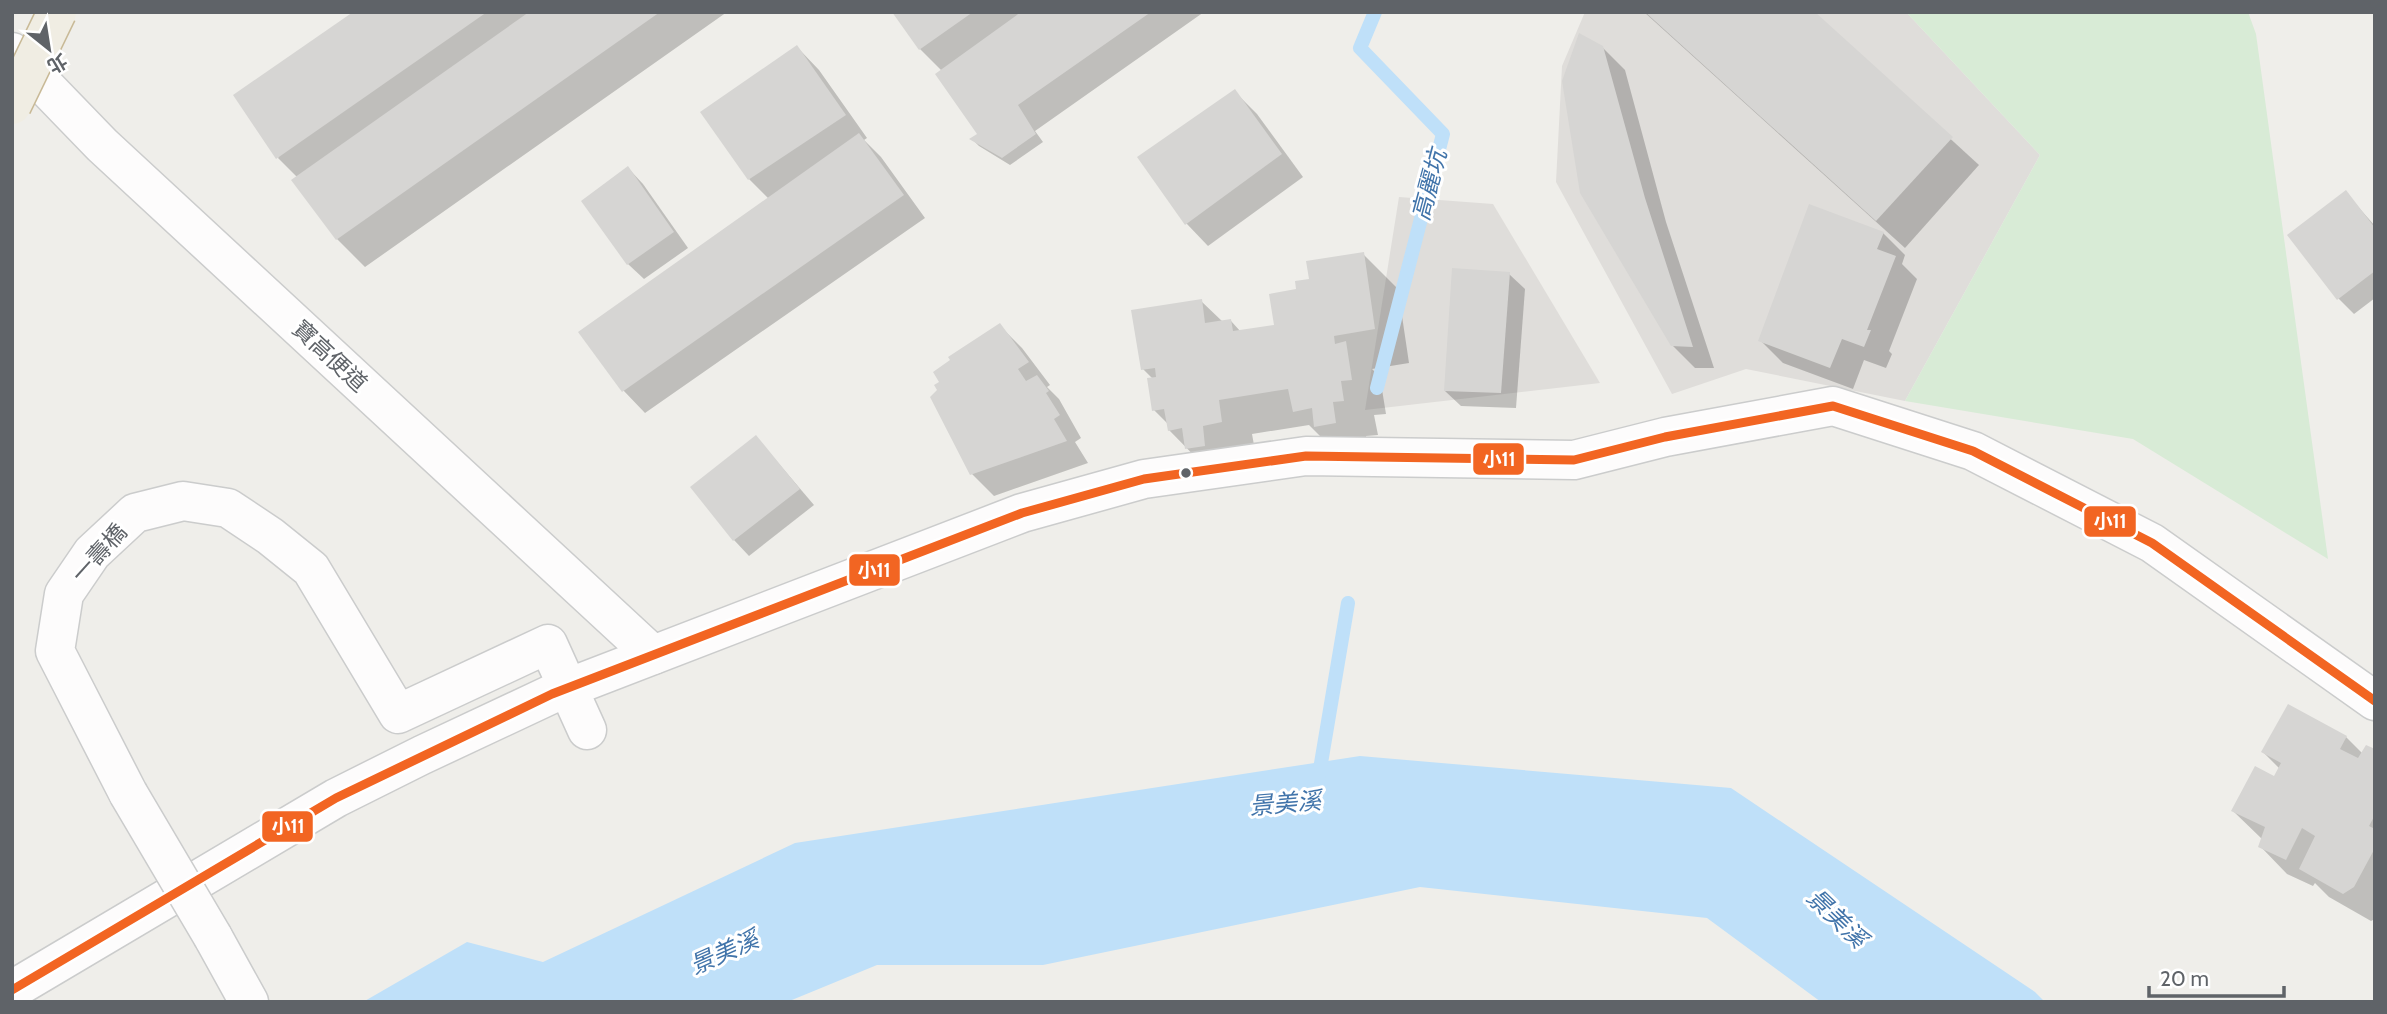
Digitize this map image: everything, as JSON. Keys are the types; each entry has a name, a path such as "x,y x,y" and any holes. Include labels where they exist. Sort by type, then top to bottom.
{"highway":[{"path":"12,105 57,12"}],"street":[{"name":"寶高便道","path":"12,52 102,145 653,655"},
{"path":"12,990 336,798 568,688 1022,513 1144,479 1307,456 1574,460 1665,437 1833,406 1973,451 2152,543 2375,701"},
{"name":"一壽橋","path":"249,1002 128,793 55,651 64,594 92,553 135,513 183,501 228,508 270,536 311,569 398,714 548,644 587,730"}],"shaded area":[{"path":"1585,12 1906,12 2040,155 1905,401 1746,369 1672,394 1556,182 1562,66"},
{"path":"1399,197 1493,204 1600,383 1365,410"}],"green space":[{"path":"1906,12 2248,12 2256,34 2328,559 2133,439 1905,401 2040,155"}],"water":[{"name":"景美溪","path":"1360,756 1731,788 2035,992 2045,1002 1821,1002 1707,918 1420,887 1043,965 877,965 787,1002 363,1002 467,942 543,962 795,843"}],"building":[{"path":"353,12 487,12 276,159 233,95"},
{"path":"529,12 660,12 336,240 291,180"},
{"path":"892,12 973,12 919,50"},
{"path":"1021,12 1151,12 1018,105 1036,134 1002,158 969,139 977,134 935,74"},
{"path":"1645,12 1815,12 1953,137 1876,221"},
{"path":"1579,33 1603,46 1645,198 1693,347 1671,346 1580,193 1562,81"},
{"path":"797,45 846,115 748,180 700,112"},
{"path":"1235,89 1282,154 1185,225 1137,157"},
{"path":"859,133 904,195 622,392 578,332"},
{"path":"628,166 674,232 627,265 581,201"},
{"path":"2346,190 2375,228 2375,271 2337,300 2287,235"},
{"path":"1809,204 1884,232 1877,249 1896,256 1867,330 1871,330 1864,347 1842,339 1830,368 1758,341"},
{"path":"1364,252 1375,329 1334,336 1335,344 1346,341 1352,380 1341,381 1344,401 1333,402 1336,423 1314,427 1312,408 1293,412 1288,389 1219,400 1222,422 1203,426 1205,446 1185,449 1182,428 1168,431 1164,409 1152,411 1147,378 1156,377 1155,368 1141,370 1131,310 1202,299 1205,323 1231,319 1233,331 1274,325 1269,294 1296,289 1295,281 1309,279 1306,261"},
{"path":"1452,268 1510,272 1501,393 1444,391"},
{"path":"1000,323 1029,362 1018,369 1026,381 1037,375 1049,391 1046,393 1060,415 1054,419 1067,441 970,475 930,397 937,390 934,385 939,382 933,372 950,360 948,357"},
{"path":"756,435 800,489 733,541 690,487"},
{"path":"2288,704 2347,736 2340,749 2358,758 2366,745 2375,749 2375,815 2369,826 2375,829 2375,848 2354,887 2343,894 2299,869 2315,836 2302,828 2286,860 2258,847 2265,827 2231,811 2255,766 2274,776 2281,763 2261,752"}],"waterway":[{"name":"高麗坑","path":"1375,12 1360,48 1443,134 1377,388"},
{"name":"高麗坑","path":"1318,781 1348,603"}],"transit line":[{"name":"小11","path":"12,990 336,798 552,694 1022,513 1144,479 1306,456 1574,460 1665,437 1833,406 1973,451 2152,543 2375,701"}]}
